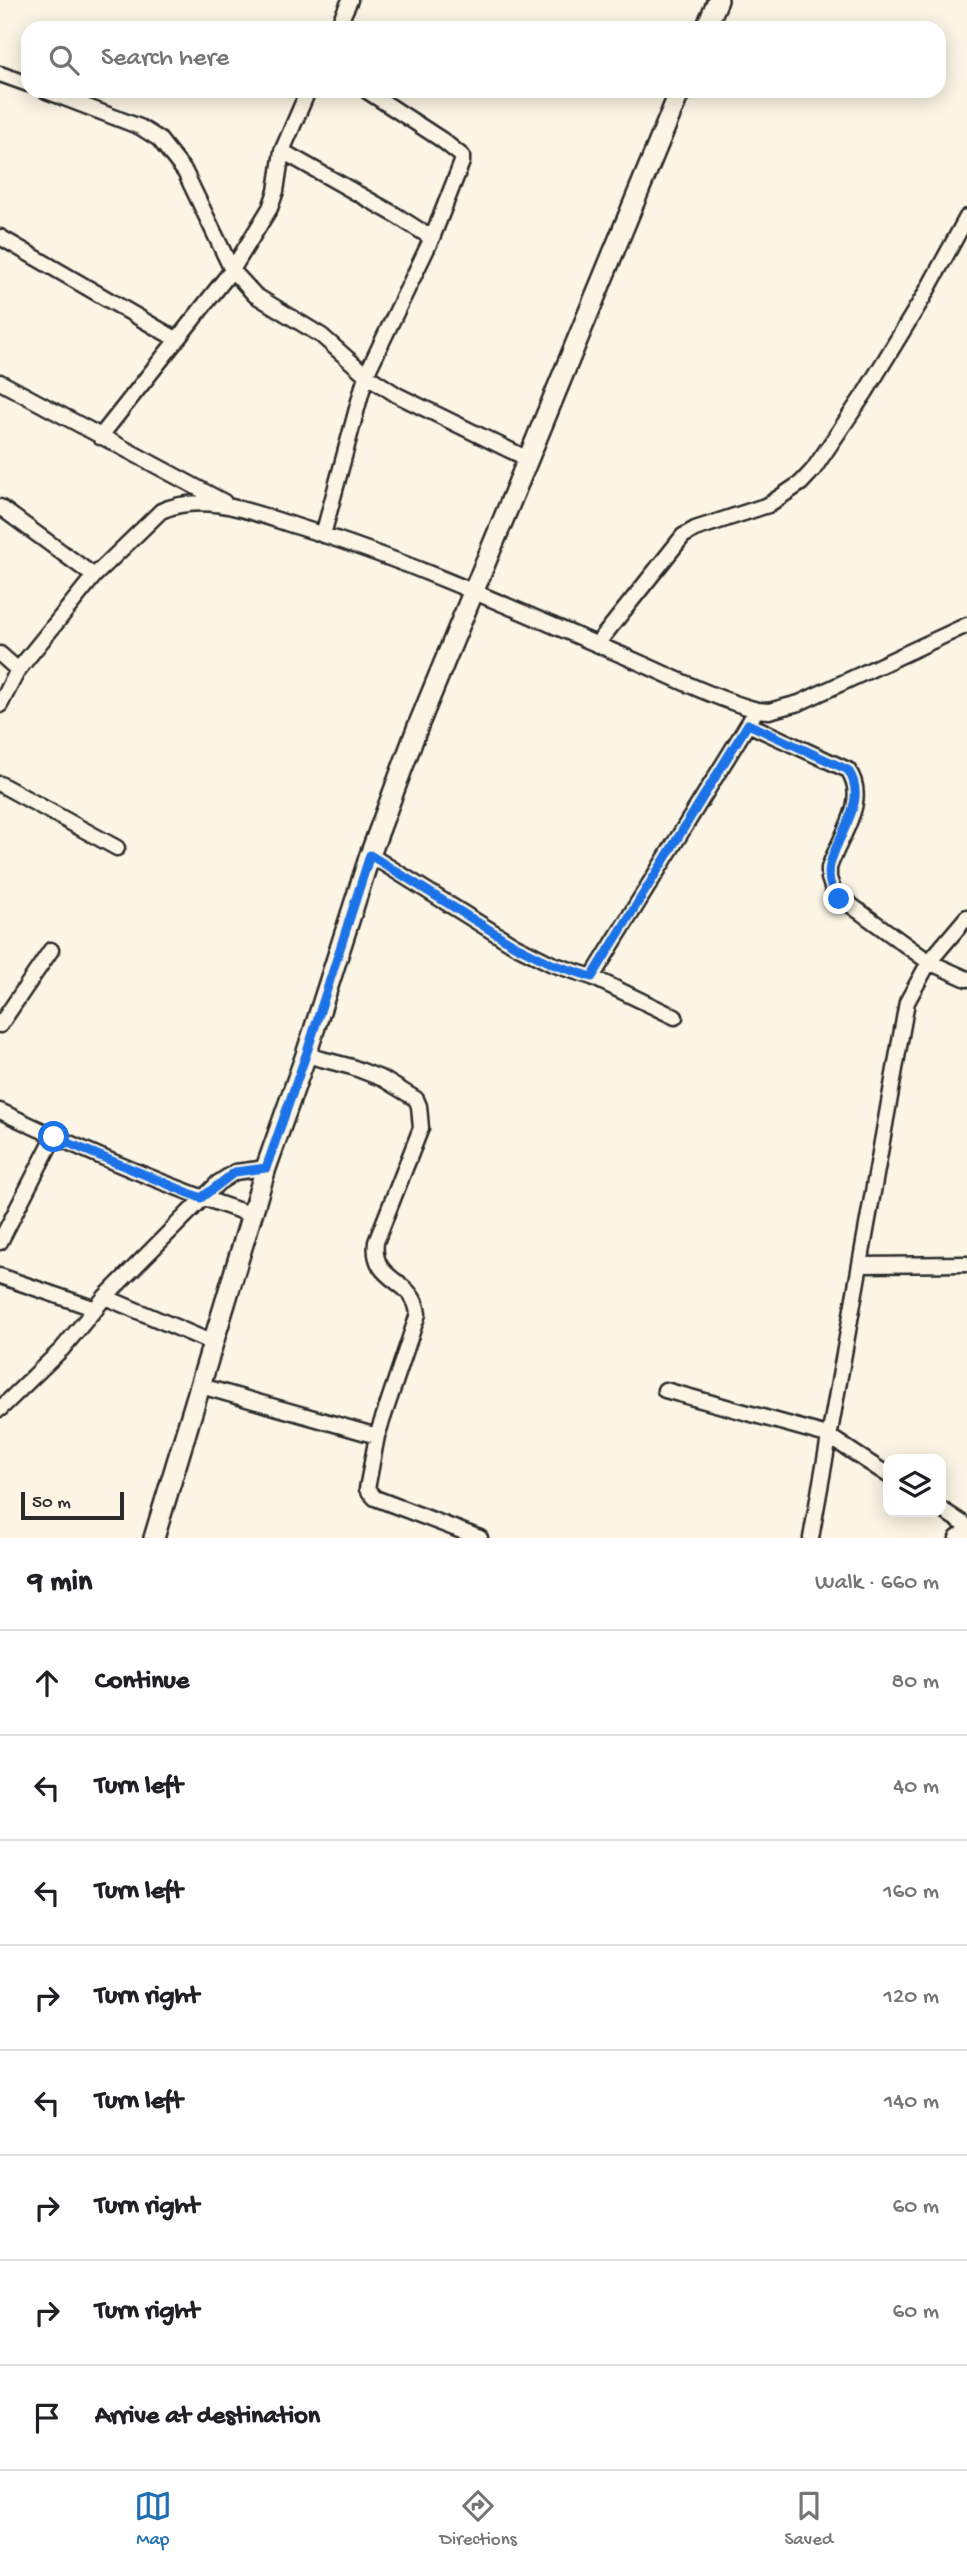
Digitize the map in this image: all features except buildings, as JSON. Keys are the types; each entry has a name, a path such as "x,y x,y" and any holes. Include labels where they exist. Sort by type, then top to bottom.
{"street":[{"path":"340,21 350,0"},
{"path":"709,21 718,0"},
{"path":"0,74 21,82"},
{"path":"64,98 140,127 159,139 185,172 232,270 255,296 322,336 366,375 397,395 528,459"},
{"path":"100,437 232,270 270,208 282,151 305,98"},
{"path":"323,534 366,375 432,239 462,163 462,156 442,139 378,98"},
{"path":"154,1538 251,1215 370,855 418,726 677,98"},
{"path":"282,151 394,214 432,239"},
{"path":"597,644 683,536 695,529 768,505 801,482 813,470 865,393 924,296 967,216"},
{"path":"0,237 176,339"},
{"path":"0,382 232,506 355,544 757,710 769,711 799,703 967,625"},
{"path":"0,705 18,670 94,576 161,512 170,507 193,503 232,506"},
{"path":"0,508 94,576"},
{"path":"0,654 18,670"},
{"path":"592,977 757,710"},
{"path":"748,724 848,770 853,777 857,794 829,868 831,887 839,899 929,962 967,979"},
{"path":"0,784 117,848"},
{"path":"370,855 514,945 552,964 592,977 675,1017"},
{"path":"811,1538 827,1435 907,1002 929,962 967,917"},
{"path":"0,1025 51,950"},
{"path":"306,1055 352,1067 383,1079 416,1099 421,1113 421,1128 376,1242 378,1266 411,1293 417,1302 418,1314 377,1436 367,1489 370,1495 480,1538"},
{"path":"0,1111 54,1137 201,1198 251,1215"},
{"path":"0,1242 54,1137"},
{"path":"0,1409 62,1349 106,1297 201,1198 235,1172 266,1168"},
{"path":"860,1265 967,1264"},
{"path":"0,1276 96,1309"},
{"path":"106,1297 213,1343"},
{"path":"201,1386 377,1436"},
{"path":"665,1390 827,1435 883,1472"},
{"path":"946,1512 967,1526"},
{"path":"957,1538 967,1532"}],"route":[{"path":"54,1137 201,1198 235,1172 266,1168 306,1055 370,855 514,945 552,964 592,977 748,724 848,770 853,777 857,794 854,808 829,868 831,887 839,899"}]}
